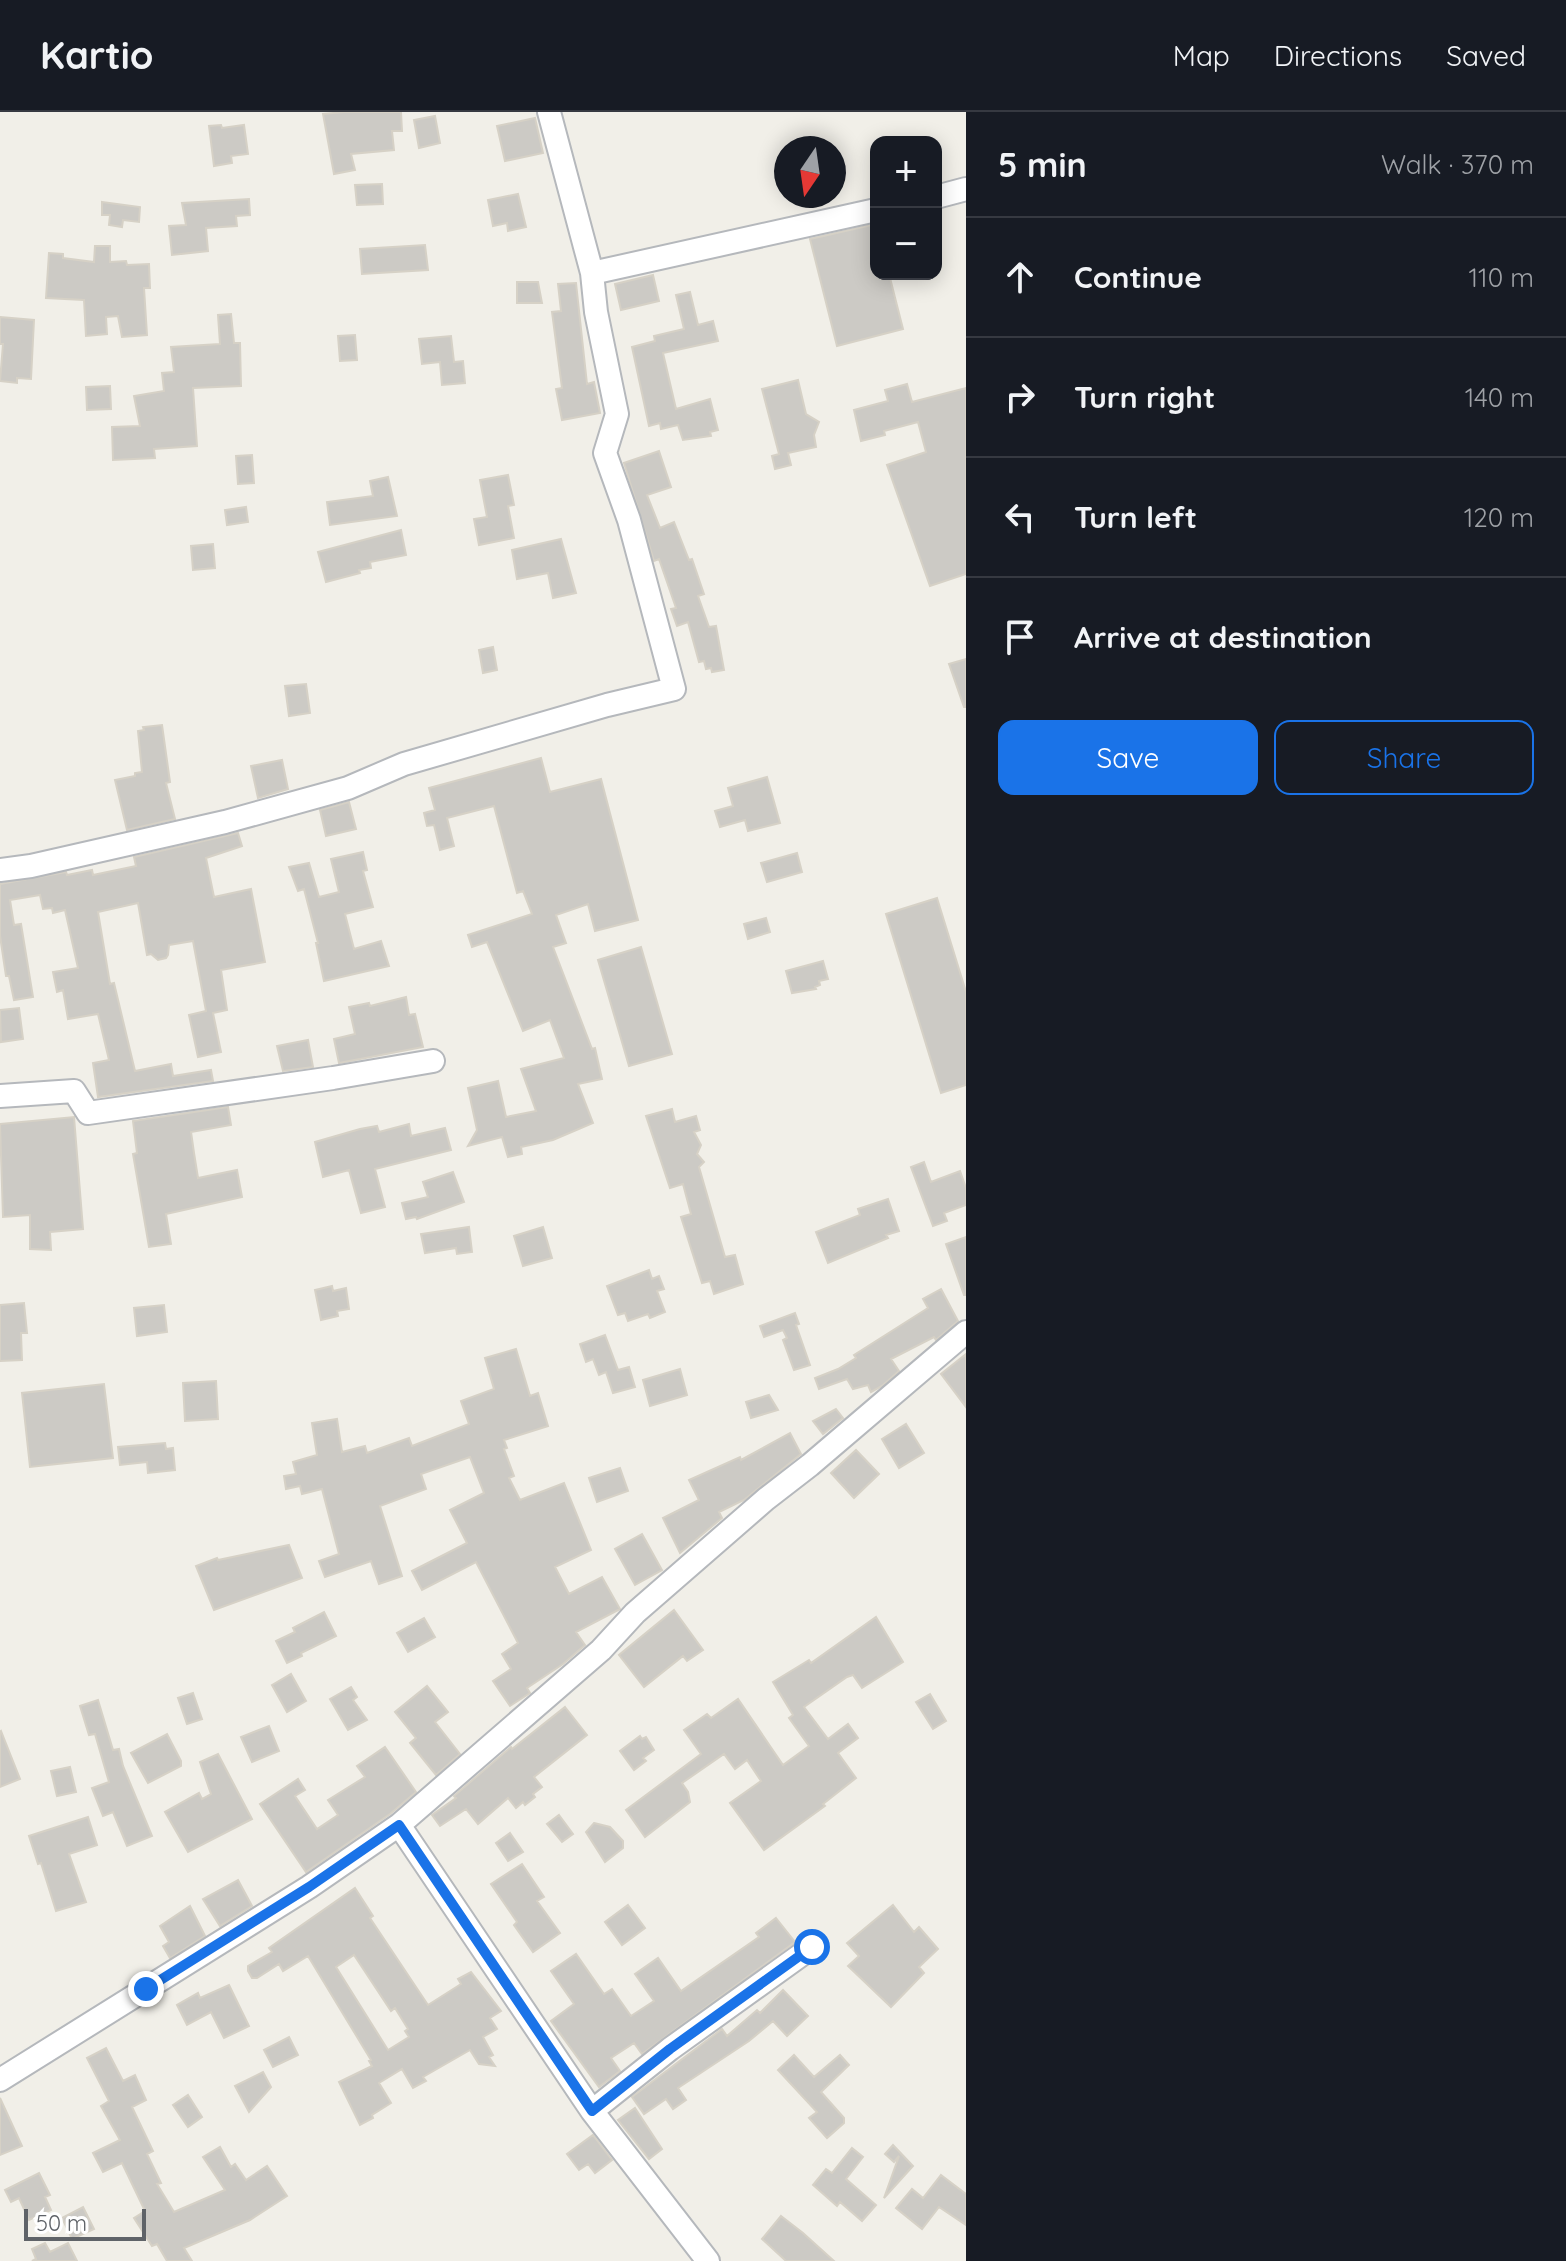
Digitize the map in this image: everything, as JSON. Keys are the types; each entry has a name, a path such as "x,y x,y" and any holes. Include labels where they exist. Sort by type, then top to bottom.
{"street":[{"path":"0,870 31,866 225,822 348,788 404,764 674,689 629,520 605,453 617,414 596,312 592,273 549,112"},
{"path":"942,195 966,189"},
{"path":"592,273 870,211"},
{"path":"0,1096 74,1091 88,1113 433,1061"},
{"path":"0,2080 309,1887 399,1825 601,1650 635,1613 766,1499 966,1332"},
{"path":"399,1825 592,2111 708,2261"},
{"path":"592,2111 670,2049 812,1947"}],"building":[{"path":"401,112 402,131 392,131 394,150 351,154 355,170 334,174 323,114"},
{"path":"435,116 440,143 419,148 414,120"},
{"path":"535,118 543,153 505,161 497,126"},
{"path":"221,125 222,128 244,125 248,154 231,156 232,163 214,166 209,126"},
{"path":"382,184 383,204 357,205 355,185"},
{"path":"518,194 526,227 508,231 507,223 493,226 488,200"},
{"path":"249,199 250,215 236,216 237,226 206,228 208,251 172,255 169,226 186,225 182,203"},
{"path":"102,202 140,207 139,222 123,220 122,227 109,225 110,215 102,215"},
{"path":"870,225 870,280 891,280 903,329 837,346 810,239"},
{"path":"425,245 428,270 362,274 360,249"},
{"path":"95,246 110,246 110,262 149,264 150,288 144,288 147,335 122,337 118,316 106,317 107,334 86,336 84,300 46,298 49,253 94,262"},
{"path":"653,275 659,301 621,310 615,284"},
{"path":"517,282 538,282 542,303 517,303"},
{"path":"576,283 587,384 594,382 600,413 562,420 556,389 562,388 552,312 561,311 558,284"},
{"path":"690,292 698,325 713,321 718,341 663,353 676,409 710,399 718,430 710,432 711,436 683,440 678,425 661,429 660,423 649,426 632,347 655,341 654,336 684,329 676,295"},
{"path":"231,314 234,343 240,343 241,386 193,388 197,446 154,449 155,458 113,460 112,427 140,426 134,396 164,391 162,373 174,372 171,347 220,344 218,315"},
{"path":"0,317 34,320 31,379 17,378 17,383 0,381 3,344 0,344"},
{"path":"355,335 357,360 340,361 338,336"},
{"path":"451,336 454,362 463,361 465,383 442,385 440,362 422,364 419,339"},
{"path":"798,380 806,414 819,422 814,435 816,447 788,453 791,465 775,469 772,456 779,454 762,389"},
{"path":"907,384 912,402 966,388 966,574 930,586 887,465 926,452 918,422 861,441 854,410 888,401 885,390"},
{"path":"110,386 111,409 87,410 86,387"},
{"path":"659,451 671,487 647,495 660,528 674,522 689,560 692,559 704,594 698,596 709,627 716,626 724,670 712,672 711,668 706,669 704,661 699,662 688,622 677,626 671,609 676,608 659,559 654,561 624,463"},
{"path":"252,455 254,483 238,484 236,456"},
{"path":"508,475 514,505 508,506 514,538 479,545 474,519 487,517 480,480"},
{"path":"388,477 397,516 330,525 327,502 373,496 370,481"},
{"path":"246,507 248,522 227,525 225,510"},
{"path":"401,530 406,555 370,562 371,568 359,570 360,573 326,582 318,552"},
{"path":"561,539 576,593 553,598 548,573 517,579 512,550"},
{"path":"213,544 215,568 193,570 191,546"},
{"path":"493,647 497,670 483,673 479,650"},
{"path":"966,659 966,707 964,707 949,664"},
{"path":"306,684 310,713 289,716 285,686"},
{"path":"162,725 170,782 166,783 175,819 127,830 115,780 142,772 138,731 144,730 143,727"},
{"path":"541,758 550,792 601,779 638,920 595,931 588,904 556,915 566,943 553,947 592,1049 595,1048 602,1079 578,1084 593,1123 553,1140 521,1147 522,1154 508,1157 502,1137 468,1146 477,1130 468,1088 498,1081 506,1117 536,1111 521,1069 564,1058 550,1020 523,1031 487,942 472,947 468,935 532,914 523,891 517,893 494,806 447,818 454,846 440,850 434,825 427,826 424,813 435,810 429,788"},
{"path":"282,760 288,789 258,798 251,766"},
{"path":"767,777 780,823 748,831 745,820 720,827 715,811 733,806 728,788"},
{"path":"349,802 356,829 326,836 320,810"},
{"path":"238,833 242,846 206,858 214,897 251,889 265,962 221,970 227,1010 213,1013 221,1052 198,1057 189,1015 206,1011 193,941 169,945 166,958 158,960 151,954 147,955 138,903 98,912 110,984 114,983 135,1071 171,1064 173,1076 211,1070 213,1081 98,1097 93,1063 109,1060 98,1014 68,1019 63,990 57,992 53,972 78,968 65,910 53,913 52,908 43,909 40,895 10,900 14,925 21,924 33,997 14,1000 9,976 6,976 0,936 0,884 66,872 67,875 92,870 93,875 136,866 134,857"},
{"path":"363,852 367,870 363,871 373,907 345,914 354,949 381,941 389,966 324,981 304,889 298,891 289,867 309,863 319,897 339,892 331,859"},
{"path":"797,853 802,872 767,882 761,863"},
{"path":"937,898 966,992 966,1085 941,1093 886,914"},
{"path":"766,918 770,932 748,939 744,924"},
{"path":"641,947 672,1054 629,1066 598,960"},
{"path":"823,961 828,979 819,981 816,989 792,993 786,971"},
{"path":"406,997 409,1015 415,1014 423,1047 339,1063 334,1039 355,1034 349,1007 369,1003 370,1006"},
{"path":"19,1008 23,1039 1,1042 0,1010"},
{"path":"308,1040 313,1067 283,1071 277,1046"},
{"path":"228,1107 231,1125 191,1132 194,1153 198,1178 237,1170 242,1197 166,1214 171,1244 149,1247 133,1154 137,1153 133,1121"},
{"path":"672,1109 675,1122 696,1116 700,1130 694,1132 701,1145 697,1154 704,1162 699,1167 725,1257 735,1255 743,1284 714,1294 710,1281 702,1283 681,1217 691,1214 683,1184 670,1188 646,1116"},
{"path":"74,1117 83,1229 50,1232 51,1250 30,1249 30,1215 3,1217 0,1124"},
{"path":"409,1124 411,1136 445,1128 451,1150 375,1169 385,1207 361,1213 349,1170 323,1177 315,1142 360,1129 377,1126 379,1132"},
{"path":"924,1162 931,1182 960,1171 966,1188 966,1205 944,1213 947,1221 933,1226 911,1167"},
{"path":"453,1172 464,1202 417,1219 406,1219 402,1203 428,1197 423,1182"},
{"path":"888,1199 899,1231 828,1263 816,1232 860,1215 858,1209"},
{"path":"469,1227 472,1252 457,1254 456,1248 425,1253 421,1234"},
{"path":"543,1227 552,1258 523,1266 514,1236"},
{"path":"966,1237 966,1295 964,1295 946,1244"},
{"path":"649,1270 652,1279 659,1276 664,1289 657,1291 665,1312 628,1321 625,1313 618,1315 607,1286"},
{"path":"332,1286 333,1291 346,1288 349,1309 337,1311 338,1316 321,1320 315,1290"},
{"path":"941,1289 958,1321 936,1340 934,1337 891,1359 899,1371 882,1386 871,1392 868,1385 853,1389 847,1379 819,1389 815,1378 856,1358 854,1355 928,1308 923,1299"},
{"path":"24,1303 27,1333 21,1333 22,1360 0,1361 0,1305"},
{"path":"164,1305 167,1332 137,1336 134,1308"},
{"path":"795,1313 810,1365 794,1370 783,1340 787,1338 783,1330 764,1337 760,1326"},
{"path":"605,1335 618,1370 629,1367 635,1387 613,1393 606,1372 599,1375 593,1359 586,1362 580,1344"},
{"path":"516,1349 530,1396 538,1393 548,1426 504,1440 507,1448 504,1449 514,1476 509,1478 520,1500 564,1483 591,1550 555,1567 569,1594 602,1577 620,1609 576,1632 585,1645 527,1688 530,1693 510,1706 493,1681 511,1669 502,1654 518,1643 476,1562 422,1590 412,1571 467,1543 450,1510 484,1493 470,1457 421,1474 426,1489 380,1506 402,1576 379,1584 371,1561 325,1577 319,1561 339,1554 322,1489 302,1494 300,1486 286,1489 284,1476 296,1474 293,1462 317,1455 312,1423 337,1419 342,1452 365,1446 367,1453 409,1438 412,1446 469,1424 461,1401 494,1389 485,1358"},
{"path":"966,1354 966,1407 941,1374"},
{"path":"680,1369 687,1395 650,1406 643,1380"},
{"path":"216,1381 218,1419 185,1421 183,1383"},
{"path":"104,1384 113,1458 30,1467 22,1393"},
{"path":"769,1395 778,1410 751,1418 746,1402"},
{"path":"836,1409 843,1418 823,1434 813,1421"},
{"path":"906,1424 924,1453 899,1468 882,1439"},
{"path":"790,1433 801,1454 744,1500 719,1512 722,1518 680,1553 663,1518 699,1500 689,1480 740,1457 741,1460"},
{"path":"165,1443 166,1449 173,1448 175,1470 148,1473 147,1462 120,1465 118,1447"},
{"path":"856,1450 879,1474 854,1498 831,1473"},
{"path":"620,1468 628,1491 597,1502 589,1478"},
{"path":"642,1534 662,1570 635,1585 615,1549"},
{"path":"289,1545 302,1578 214,1610 196,1566 217,1558"},
{"path":"674,1610 703,1650 687,1661 683,1656 644,1687 619,1655"},
{"path":"324,1612 336,1636 287,1663 276,1641"},
{"path":"876,1617 903,1662 862,1688 853,1675 847,1677 804,1707 828,1739 848,1724 858,1738 838,1753 856,1778 823,1804 825,1806 764,1850 730,1803 761,1781 747,1760 735,1769 724,1754 682,1783 690,1802 645,1837 626,1810 701,1754 684,1730 707,1714 711,1718 738,1699 783,1765 809,1746 789,1718 793,1715 773,1682 809,1660 811,1663"},
{"path":"424,1618 435,1637 408,1652 397,1633"},
{"path":"291,1674 306,1701 287,1712 272,1685"},
{"path":"427,1686 448,1712 435,1722 460,1754 436,1775 410,1743 416,1738 395,1712"},
{"path":"351,1687 357,1697 353,1700 367,1720 348,1730 330,1699"},
{"path":"193,1693 202,1719 187,1724 178,1698"},
{"path":"930,1694 946,1721 933,1729 916,1702"},
{"path":"98,1700 113,1750 119,1749 152,1836 127,1846 113,1812 103,1816 92,1788 109,1782 95,1734 89,1735 80,1706"},
{"path":"565,1707 587,1735 534,1777 542,1787 533,1794 535,1797 516,1808 508,1798 478,1824 466,1809 440,1826 432,1815 456,1798 454,1796 511,1747"},
{"path":"269,1726 279,1751 252,1762 241,1737"},
{"path":"0,1732 20,1779 0,1787"},
{"path":"167,1734 181,1766 148,1783 131,1753"},
{"path":"640,1736 642,1739 646,1737 654,1750 634,1770 620,1751"},
{"path":"385,1747 416,1792 390,1814 306,1872 260,1804 298,1779 305,1790 295,1796 317,1829 338,1815 328,1800 365,1777 357,1766"},
{"path":"218,1754 252,1819 188,1852 165,1812 199,1793 202,1799 211,1794 200,1762"},
{"path":"70,1767 76,1792 57,1796 51,1771"},
{"path":"559,1815 573,1834 562,1842 547,1824"},
{"path":"88,1817 97,1845 69,1854 86,1902 56,1911 29,1836"},
{"path":"594,1823 610,1827 623,1841 623,1848 605,1862 586,1832"},
{"path":"510,1833 523,1852 508,1861 496,1843"},
{"path":"522,1864 544,1897 537,1901 560,1933 533,1952 491,1884"},
{"path":"238,1880 252,1906 220,1926 203,1899"},
{"path":"355,1888 373,1916 370,1918 428,2005 461,1984 458,1979 471,1972 501,2011 490,2018 497,2029 483,2037 495,2066 479,2064 470,2050 423,2077 426,2081 413,2088 402,2069 379,2083 391,2103 360,2125 339,2082 372,2066 371,2060 308,1956 283,1971 279,1964 252,1978 248,1966 272,1952 269,1948","holes":["354,1955 391,2011 395,2008 408,2029 405,2031 409,2037 388,2050 336,1967"]},
{"path":"628,1905 645,1928 622,1945 605,1922"},
{"path":"893,1905 914,1932 919,1927 938,1949 919,1967 924,1973 891,2007 848,1966 859,1956 847,1943"},
{"path":"190,1906 205,1936 170,1958 163,1946 169,1942 160,1926"},
{"path":"776,1918 795,1942 642,2054 634,2043 611,2058 620,2071 599,2087 551,2021 574,2004 551,1971 576,1954 604,1994 612,1989 631,2016 654,2001 635,1974 658,1958 681,1991 759,1937 756,1933"},
{"path":"229,1985 249,2026 224,2038 211,2012 187,2025 177,2005 198,1993 200,1998"},
{"path":"783,1990 808,2016 787,2036 773,2021 749,2041 678,2088 686,2100 673,2109 666,2099 644,2114 632,2097 722,2029 727,2036 757,2010 760,2013"},
{"path":"289,2037 298,2055 273,2067 264,2050"},
{"path":"106,2048 123,2081 135,2075 146,2100 132,2107 153,2151 147,2154 161,2183 157,2184 174,2212 225,2190 203,2157 220,2147 231,2167 235,2164 246,2180 267,2166 287,2196 250,2220 184,2248 192,2261 167,2261 157,2244 152,2246 134,2218 145,2211 122,2163 103,2172 93,2153 120,2140 101,2106 109,2101 87,2058"},
{"path":"794,2055 814,2077 840,2055 849,2065 821,2092 844,2118 844,2123 827,2138 809,2118 817,2112 778,2070"},
{"path":"263,2072 271,2087 249,2112 235,2086"},
{"path":"188,2095 202,2117 188,2127 173,2105"},
{"path":"0,2098 22,2146 0,2155"},
{"path":"635,2108 662,2149 649,2159 618,2120"},
{"path":"593,2135 612,2160 595,2173 588,2164 579,2170 567,2154"},
{"path":"893,2145 913,2166 884,2198 899,2156 894,2162 885,2154"},
{"path":"852,2148 863,2157 846,2179 876,2205 862,2221 840,2202 837,2206 813,2185 826,2169 832,2173"},
{"path":"39,2173 50,2195 45,2197 51,2210 29,2220 19,2198 11,2202 5,2190"},
{"path":"941,2175 966,2194 966,2225 939,2207 922,2229 896,2208 912,2189 923,2198"},
{"path":"83,2207 94,2229 72,2239 62,2218"},
{"path":"781,2216 834,2261 786,2261 762,2239"},
{"path":"45,2243 50,2252 68,2243 77,2261 32,2261 36,2259 32,2249"}],"route":[{"path":"146,1989 309,1887 399,1825 592,2111 670,2049 812,1947"}]}
